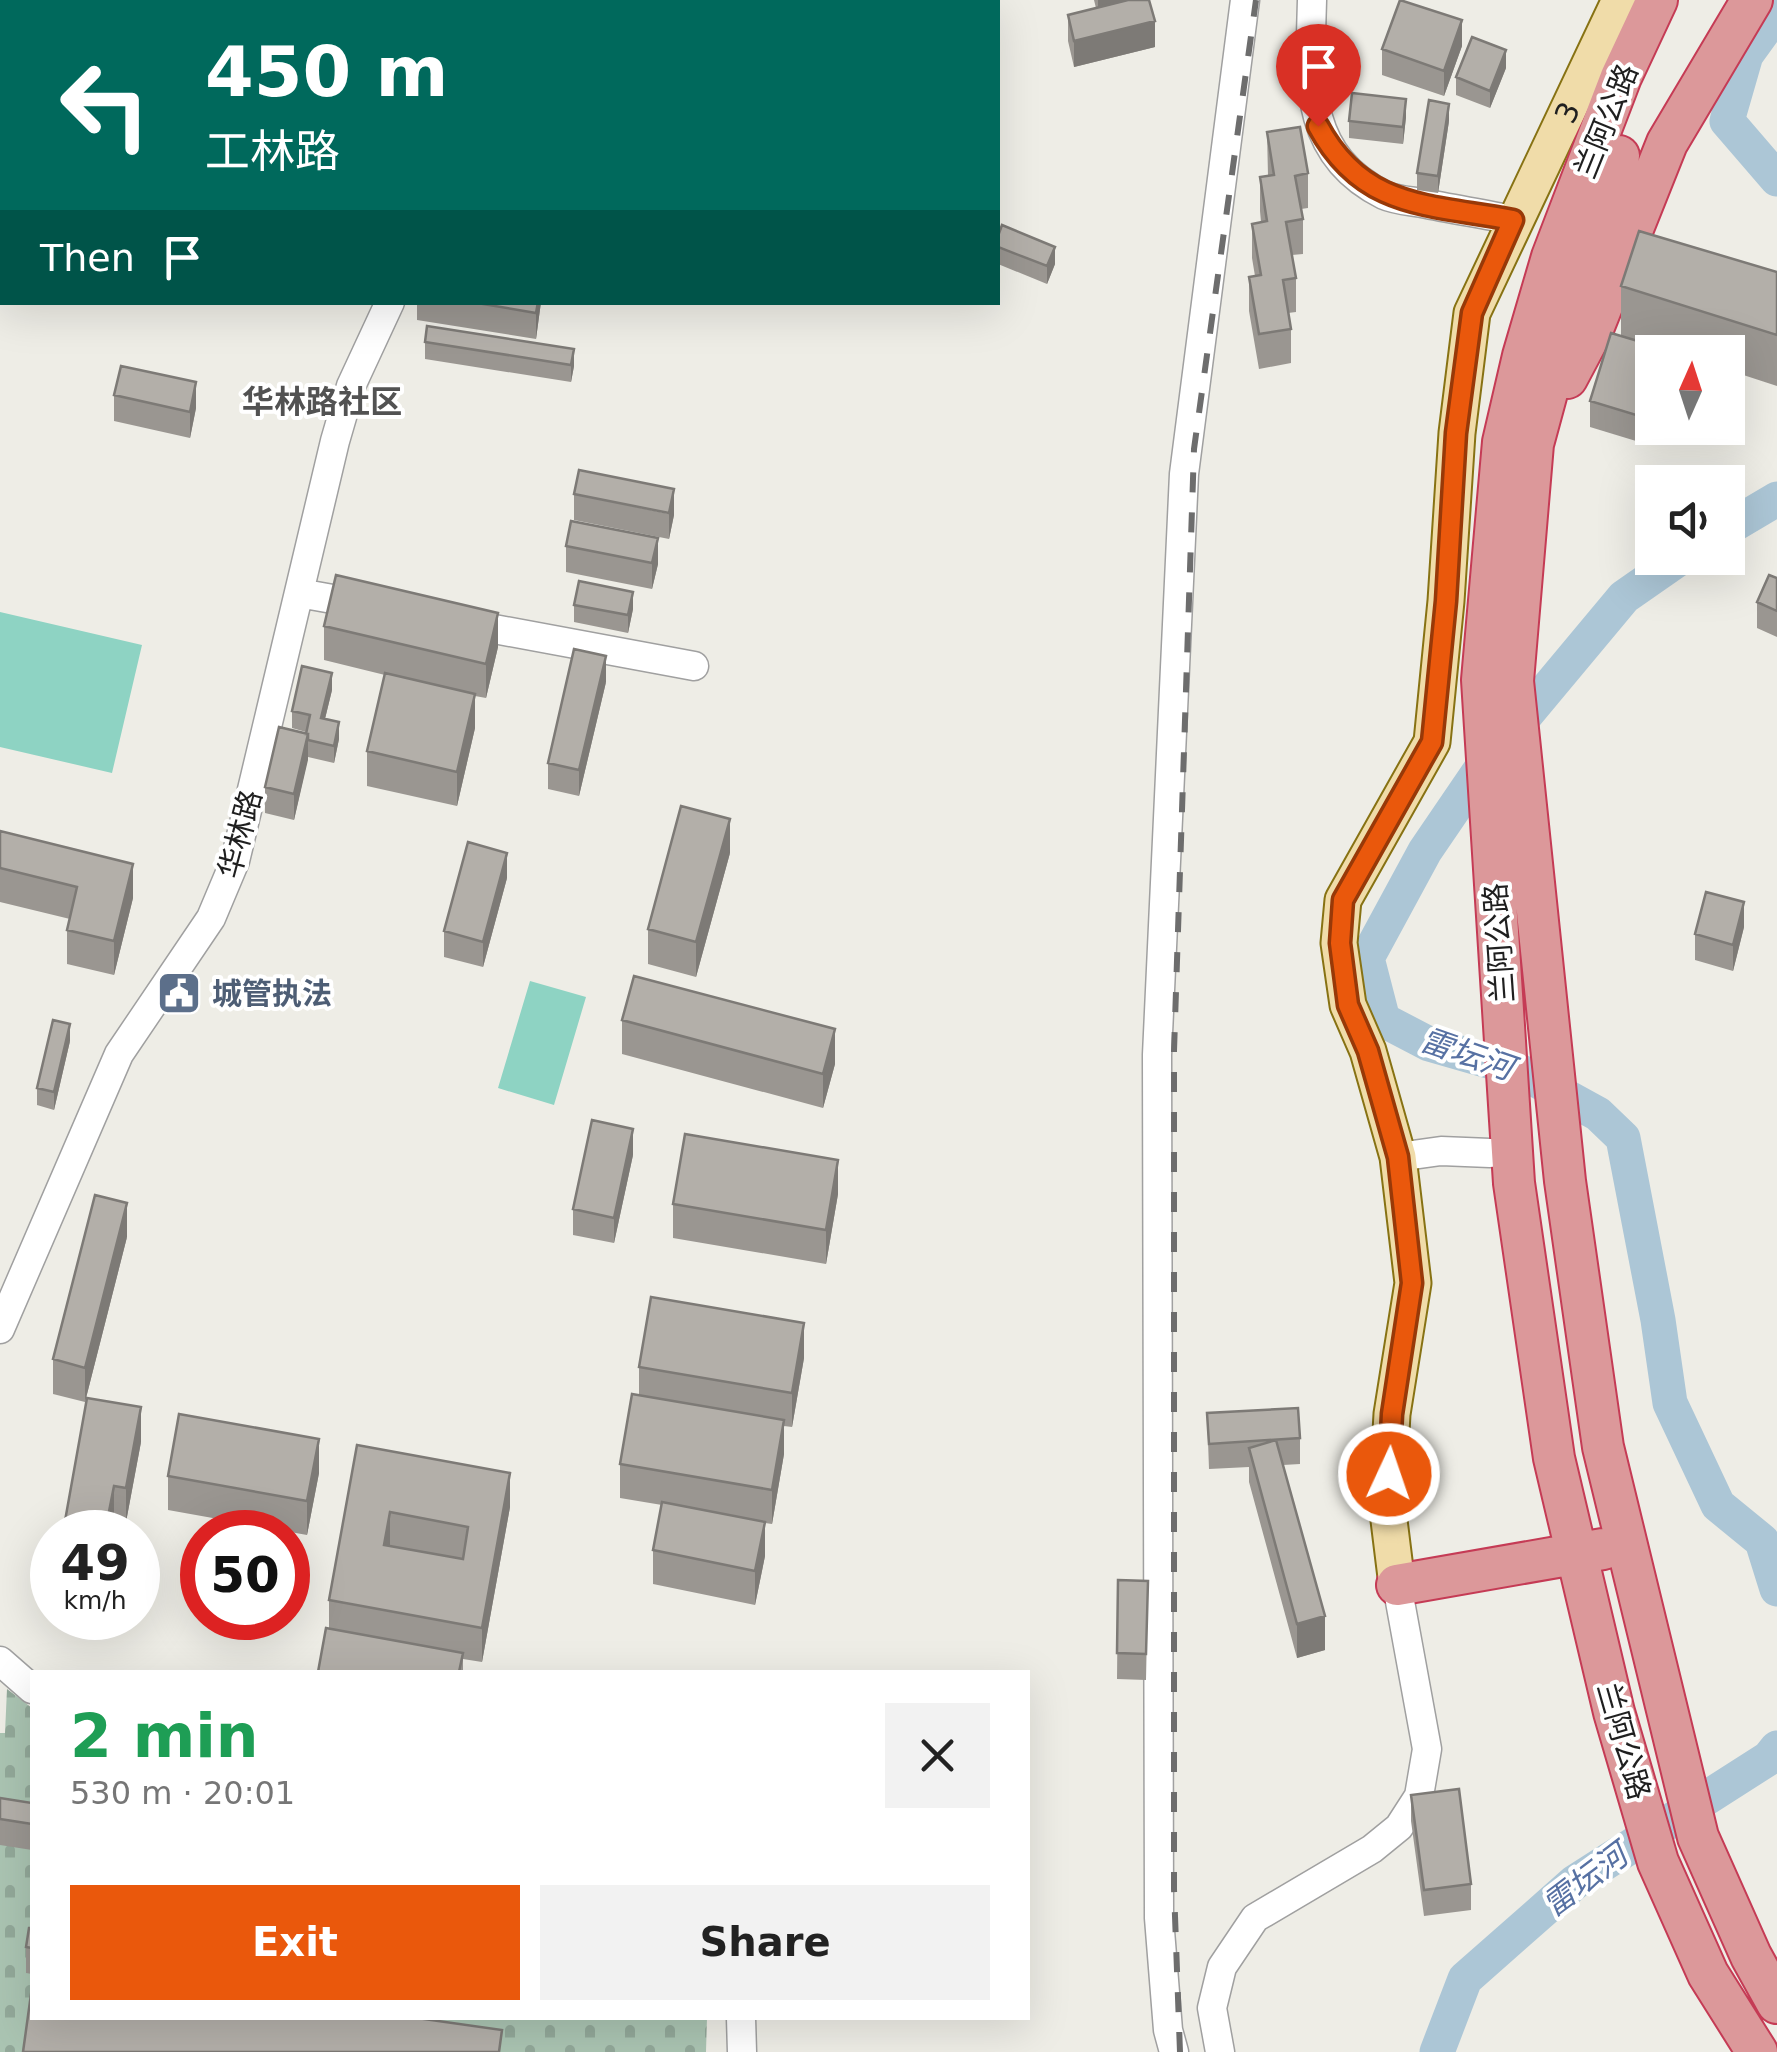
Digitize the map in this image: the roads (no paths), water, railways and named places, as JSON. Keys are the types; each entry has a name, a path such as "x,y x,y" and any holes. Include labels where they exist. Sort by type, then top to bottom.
{"highway":[{"path":"1632,82 1644,0"},
{"name":"兰阿公路","path":"1657,0 1534,444 1513,681 1564,1181 1602,1446 1698,1837 1777,2004"},
{"name":"兰阿公路","path":"1685,0 1632,82 1552,257 1503,442 1482,680 1514,1182 1554,1458 1626,1751 1658,1862 1708,1974 1758,2052"},
{"path":"1534,444 1592,332 1667,142 1752,0"},
{"path":"1397,1585 1626,1544"}],"main road":[{"name":"3","path":"1397,1585 1387,1504 1392,1414 1412,1283 1398,1157 1368,1051 1348,1005 1340,943 1343,900 1432,742 1446,601 1456,433 1472,313 1620,0"}],"street":[{"path":"1174,2052 1168,2030 1159,1918 1156,1054 1184,474 1245,0"},
{"path":"1312,0 1312,95 1318,126 1332,153 1357,177 1387,196 1513,220"},
{"name":"华林路","path":"0,1329 119,1054 196,942 224,893 235,861 334,441 351,386 389,305"},
{"path":"299,593 393,610"},
{"path":"430,618 694,666"},
{"path":"1398,1157 1440,1151 1490,1153"},
{"path":"1220,2052 1212,2008 1222,1967 1255,1918 1372,1849 1399,1826 1419,1796 1427,1748 1397,1585"},
{"path":"0,1661 30,1687"},
{"path":"741,2020 742,2052"}],"waterway":[{"name":"雷坛河","path":"1777,12 1746,55 1727,121 1777,179"},
{"name":"雷坛河","path":"1745,518 1777,499"},
{"name":"雷坛河","path":"1656,575 1624,597 1483,766 1425,851 1367,958 1383,1020 1429,1044 1516,1069 1598,1114 1623,1138 1670,1403 1718,1505 1762,1541 1777,1589"},
{"name":"雷坛河","path":"1437,2052 1465,1979 1575,1882 1769,1758 1777,1748"}],"railway":[{"path":"1180,2052 1174,1889 1174,1051 1194,449 1256,0"}],"place":[{"name":"城管执法","path":"179,993"}],"district":[{"name":"华林路社区","path":"322,402"}]}
